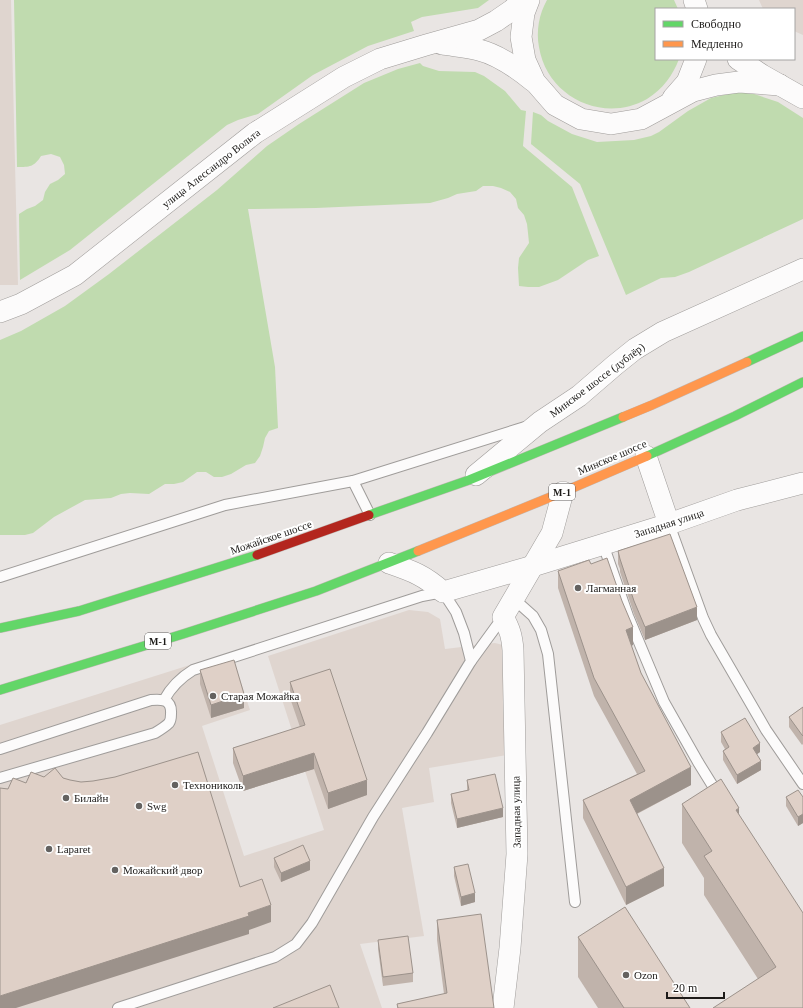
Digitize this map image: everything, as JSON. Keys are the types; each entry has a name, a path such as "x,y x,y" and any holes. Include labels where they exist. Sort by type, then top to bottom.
{"highway":[{"path":"469,480 652,404 803,336"},
{"name":"Минское шоссе","path":"0,690 183,634 316,591 389,563 563,492 646,456 735,416 803,382"},
{"name":"Можайское шоссе","path":"0,628 79,611 252,557 469,480"}],"street":[{"name":"улица Алессандро Вольта","path":"0,312 21,304 75,275 256,132 344,77 380,59 479,30 512,10 523,0"},
{"path":"529,0 524,13 521,36 525,60 535,82"},
{"path":"433,43 480,50 499,58 514,66 535,82 555,104 581,119 611,124 641,120 693,91 716,85 739,82 780,85"},
{"path":"667,105 687,82 696,60"},
{"path":"739,60 803,98"},
{"name":"Минское шоссе (дублёр)","path":"469,480 540,422 579,396 615,365 663,332 803,269"},
{"path":"646,456 669,524"},
{"name":"Западная улица","path":"443,592 669,524 737,500 803,484"},
{"path":"503,617 552,533 563,492"},
{"path":"389,563 414,572 430,581 443,592"},
{"name":"Западная улица","path":"503,617 512,637 513,650 517,854 510,948 503,1008"}],"lane":[{"path":"0,577 225,505 354,481 540,422"},
{"path":"354,481 370,515"},
{"path":"669,524 703,618 711,635 766,730 803,784"},
{"path":"603,544 628,616 664,702 698,762 723,802"},
{"path":"164,700 172,687 182,677 193,670 422,596 443,592 456,612 464,633 471,661"},
{"path":"514,598 533,616 540,630 548,654 574,902"},
{"path":"118,1008 275,957 296,944 312,923 373,817 471,661 503,617"},
{"path":"0,749 151,700 164,700 170,706 171,718 169,722 155,733 0,778"}],"shaded area":[{"path":"0,0 11,0 18,285 0,285"},
{"path":"759,0 803,0 803,35 795,31 795,8 763,8"},
{"path":"409,610 428,612 440,619 445,649 495,643 503,645 507,755 429,768 434,802 402,808 424,936 360,944 382,1008 0,1008 0,725 231,652 250,710 202,726 244,856 324,830 268,656"}],"green space":[{"path":"14,0 489,0 478,8 422,17 411,22 414,31 368,46 313,75 258,114 227,125 70,250 20,280 19,214 43,200 45,192 50,184 65,174 64,165 60,157 51,154 41,156 31,166 17,167"},
{"path":"547,0 674,0 678,8 655,8 655,60 679,60 674,71 663,86 647,99 630,106 613,108 596,107 580,101 565,92 553,80 544,65 538,41 538,29 542,11"},
{"path":"420,63 423,66 439,71 475,72 484,76 505,91 521,110 526,111 523,146 572,187 599,256 588,260 558,280 539,287 519,286 519,258 529,243 527,224 524,215 518,208 516,199 510,192 493,186 483,186 476,191 457,194 430,203 316,208 248,209 275,367 278,428 269,431 265,438 260,456 255,463 246,465 231,474 222,477 214,477 206,472 197,472 183,482 165,484 149,494 130,493 121,494 111,498 85,500 54,517 33,533 25,535 0,535 0,340 21,331 65,306 109,274 217,190 267,146 299,124 364,83 398,69"},
{"path":"737,92 754,94 778,102 803,118 803,219 689,272 675,277 661,278 626,295 580,184 531,144 533,112 541,115 548,121 572,134 597,142 634,140 651,136 659,132 688,111 711,98"}],"building":[{"path":"670,534 697,607 645,627 634,601 618,551"},
{"path":"607,558 633,627 626,630 641,673 691,767 630,800 664,868 626,887 583,800 645,771 594,678 558,571 589,560 591,564"},
{"path":"234,660 244,694 211,705 200,670"},
{"path":"330,669 367,780 328,793 314,753 243,776 233,748 305,725 290,682"},
{"path":"803,707 803,736 789,717"},
{"path":"745,718 760,743 753,748 761,761 737,775 723,751 729,747 721,732"},
{"name":"Можайский двор","path":"198,752 240,887 262,879 271,905 248,913 249,916 0,996 0,788 8,789 13,778 26,783 31,772 44,777 55,768 63,778 81,782 93,781 115,777"},
{"path":"495,774 503,808 457,819 451,794 469,790 467,780"},
{"path":"721,779 739,808 736,810 803,913 803,1008 713,1008 776,967 704,856 712,851 682,804"},
{"path":"798,790 803,797 803,814 798,817 786,797"},
{"path":"303,845 310,861 281,873 274,858"},
{"path":"468,864 475,893 461,897 454,867"},
{"path":"625,907 690,1008 624,1008 578,937"},
{"path":"481,914 494,1008 398,1008 397,1004 447,993 437,920"},
{"path":"408,936 413,973 383,977 378,940"},
{"path":"330,985 339,1008 273,1008"}],"traffic: fast":[{"path":"747,362 803,336"},
{"path":"647,456 735,416 803,382"},
{"path":"369,515 469,480 623,417"},
{"path":"0,690 183,634 316,591 418,551"},
{"path":"0,628 79,611 257,555"}],"traffic: slow":[{"path":"623,417 747,362"},
{"path":"418,551 647,456"}],"traffic: jam":[{"path":"257,555 369,515"}],"place":[{"name":"Лагманная","path":"578,588"},
{"name":"Старая Можайка","path":"213,696"},
{"name":"Технониколь","path":"175,785"},
{"name":"Билайн","path":"66,798"},
{"name":"Swg","path":"139,806"},
{"name":"Laparet","path":"49,849"},
{"name":"Можайский двор","path":"115,870"},
{"name":"Ozon","path":"626,975"}]}
